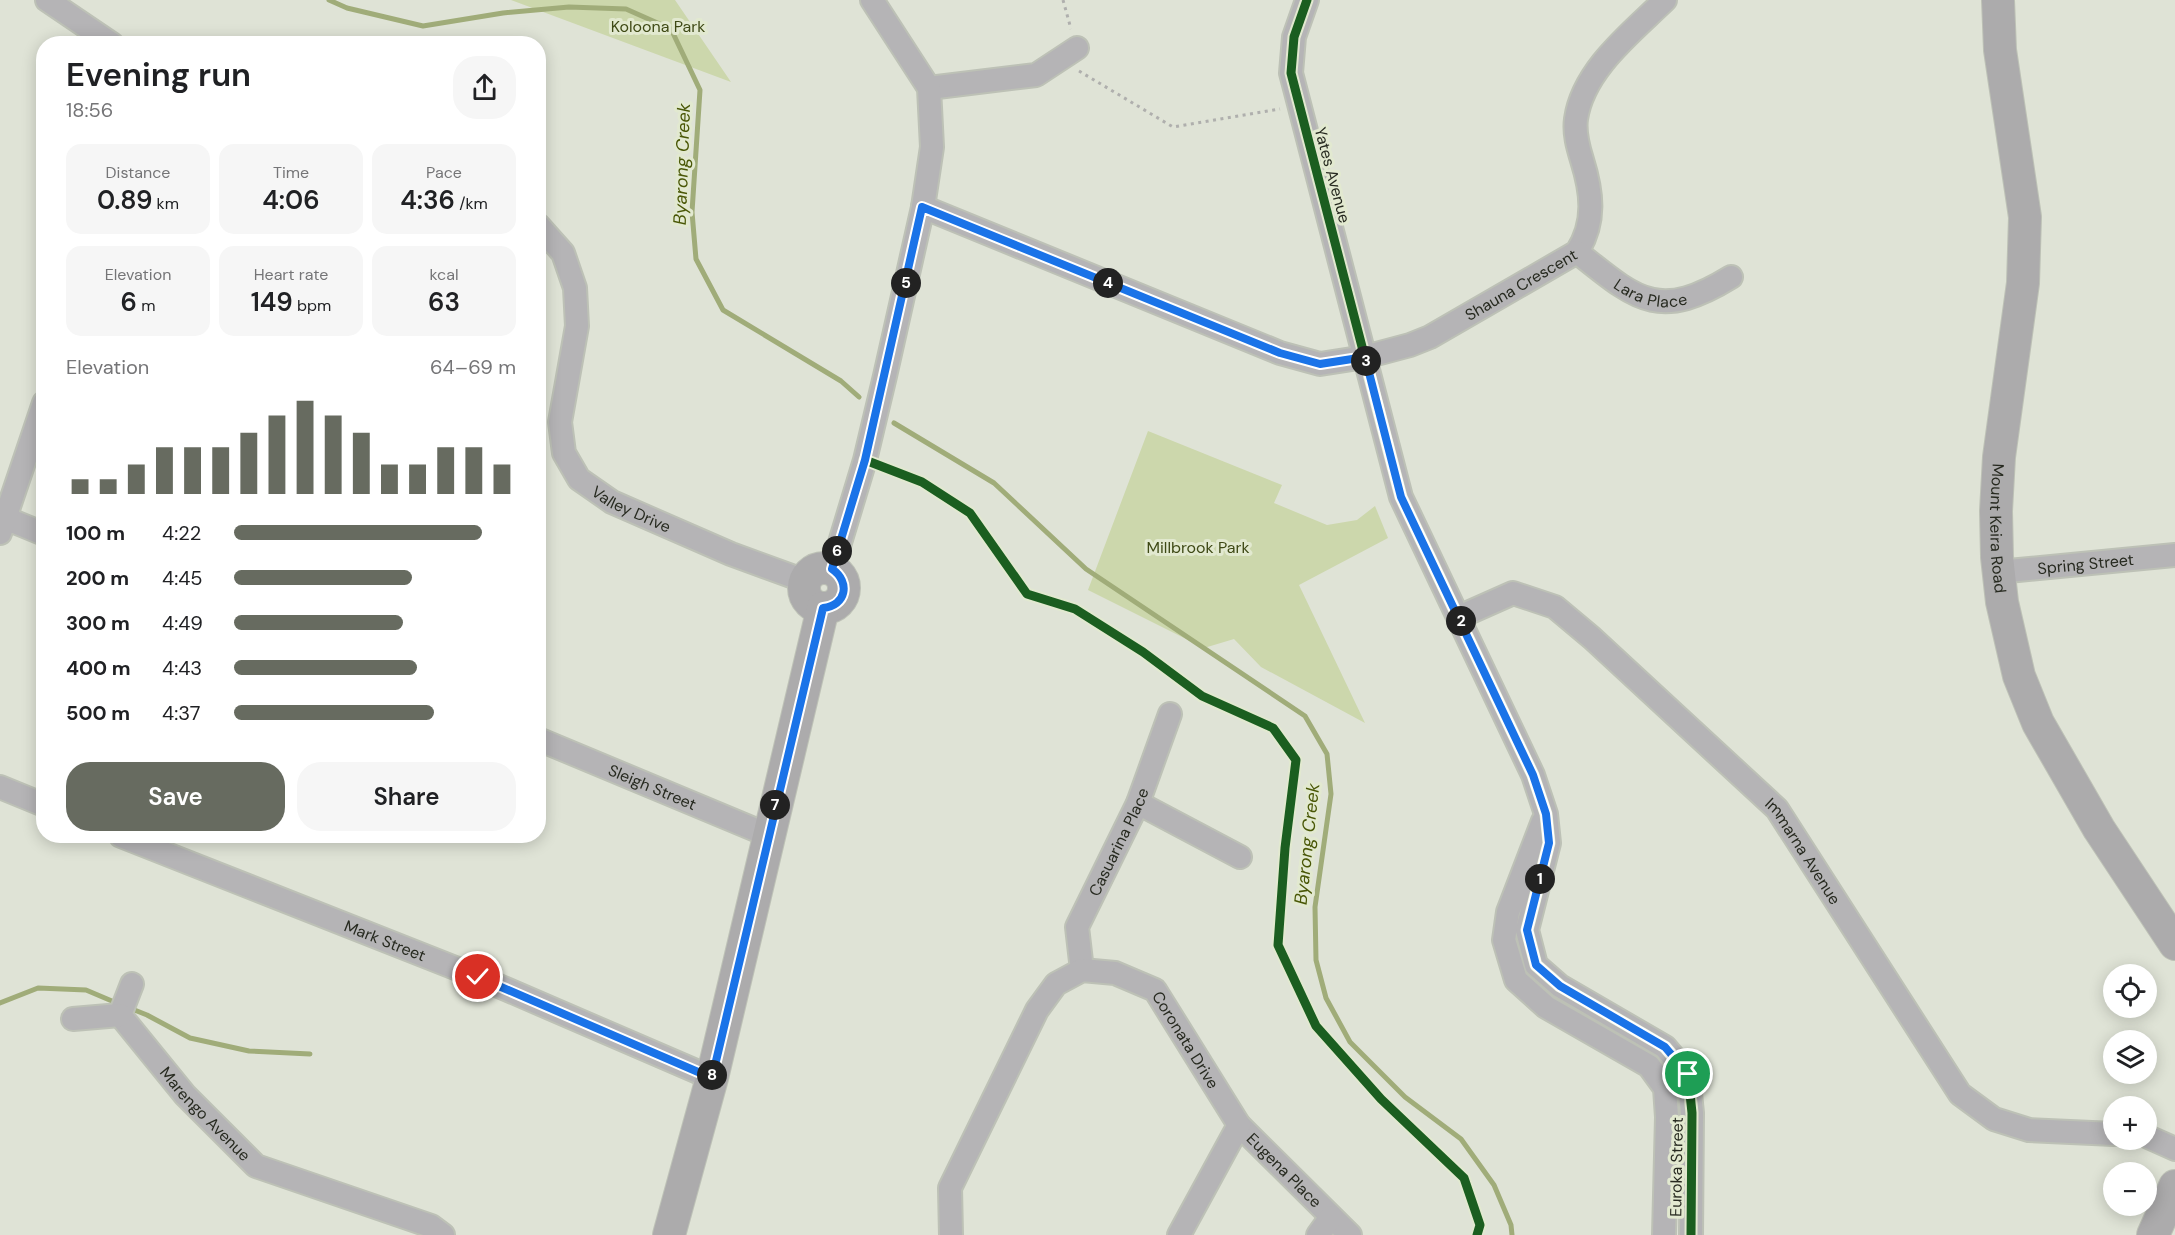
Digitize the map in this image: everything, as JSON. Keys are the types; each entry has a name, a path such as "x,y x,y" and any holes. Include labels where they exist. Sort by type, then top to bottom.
{"main road":[{"name":"Mount Keira Road","path":"1998,0 2000,50 2015,138 2025,227 2024,283 2000,457 1996,511 1998,572 2009,637 2019,676 2038,723 2099,829 2175,944"},
{"path":"669,1235 712,1078 823,608 836,605 843,596 842,578 818,575"},
{"path":"2153,1235 2175,1186"}],"street":[{"path":"47,0 100,36"},
{"path":"818,575 865,460 922,207 932,147 929,88 872,0"},
{"name":"Yates Avenue","path":"1307,0 1294,37 1290,61 1291,73 1365,357"},
{"name":"Shauna Crescent","path":"922,207 1280,353 1320,364 1365,357 1410,345 1430,337 1577,252 1588,230 1592,198 1576,133 1576,119 1580,105 1587,87 1610,56 1665,0"},
{"path":"929,88 1036,75 1068,54"},
{"name":"Valley Drive","path":"546,234 563,253 575,288 577,326 560,422 564,453 579,479 593,490 622,506 731,554 818,575"},
{"name":"Lara Place","path":"1577,252 1627,291 1657,301 1675,301 1702,295 1731,278"},
{"name":"Euroka Street","path":"1365,357 1401,497 1533,775 1546,814 1549,843 1527,930 1536,965 1560,986 1665,1047 1688,1074 1692,1113 1691,1235"},
{"path":"36,427 3,525 36,532"},
{"name":"Spring Street","path":"1998,572 2175,555"},
{"name":"Immarna Avenue","path":"1459,617 1513,593 1555,607 1592,638 1777,809 1960,1094 1994,1119 2029,1130 2103,1133"},
{"name":"Casuarina Place","path":"1082,970 1077,927 1138,803 1170,714"},
{"name":"Sleigh Street","path":"546,742 768,835"},
{"path":"0,788 36,802"},
{"path":"1138,803 1240,857"},
{"name":"Euroka Street","path":"1546,814 1535,837 1508,912 1504,940 1516,980 1546,1007 1649,1066 1665,1088 1667,1117 1664,1235"},
{"name":"Mark Street","path":"139,843 478,977 712,1078"},
{"path":"951,1235 950,1188 1037,1010 1056,984 1082,970"},
{"name":"Coronata Drive","path":"1082,970 1115,973 1155,990 1239,1125"},
{"path":"73,1018 120,1015 132,984"},
{"name":"Marengo Avenue","path":"120,1015 185,1095 255,1166 431,1226 444,1235"},
{"path":"1179,1235 1239,1125"},
{"name":"Eugena Place","path":"1239,1125 1350,1235"},
{"path":"2157,1141 2175,1149"},
{"name":"Eugena Place","path":"1317,1235 1331,1216"}],"path":[{"path":"1062,0 1068,54 1173,127 1300,105"}],"green space":[{"name":"Koloona Park","path":"511,0 675,0 731,82"},
{"name":"Millbrook Park","path":"1148,431 1282,485 1274,503 1327,525 1357,520 1375,506 1388,538 1299,585 1365,723 1261,667 1234,639 1204,648 1088,590"}],"waterway":[{"name":"Byarong Creek","path":"329,0 347,8 423,26 503,13 569,7 626,9 671,29 700,90 692,212 696,259 723,310 841,381 859,397"},
{"name":"Byarong Creek","path":"894,423 994,483 1086,569 1305,716 1327,754 1331,794 1315,907 1316,960 1326,998 1350,1042 1405,1097 1461,1139 1494,1185 1511,1225 1512,1235"},
{"path":"0,1003 38,988 86,990 119,1004"},
{"path":"127,1007 190,1038 249,1051 310,1054"}],"cycle path":[{"path":"1307,0 1294,37 1291,73 1401,497 1533,775 1546,814 1549,843 1527,930 1536,965 1560,986 1665,1047 1688,1074 1692,1113 1691,1235"},
{"path":"865,460 922,482 970,513 1027,594 1075,609 1143,652 1202,696 1273,728 1296,760 1285,848 1278,945 1316,1026 1381,1099 1464,1178 1480,1225 1477,1235"}],"route":[{"path":"478,977 712,1078 823,608 836,605 843,596 842,578 832,569 865,460 922,207 1280,353 1320,364 1365,357 1401,497 1533,775 1546,814 1549,843 1527,930 1536,965 1560,986 1665,1047 1688,1074"}]}
